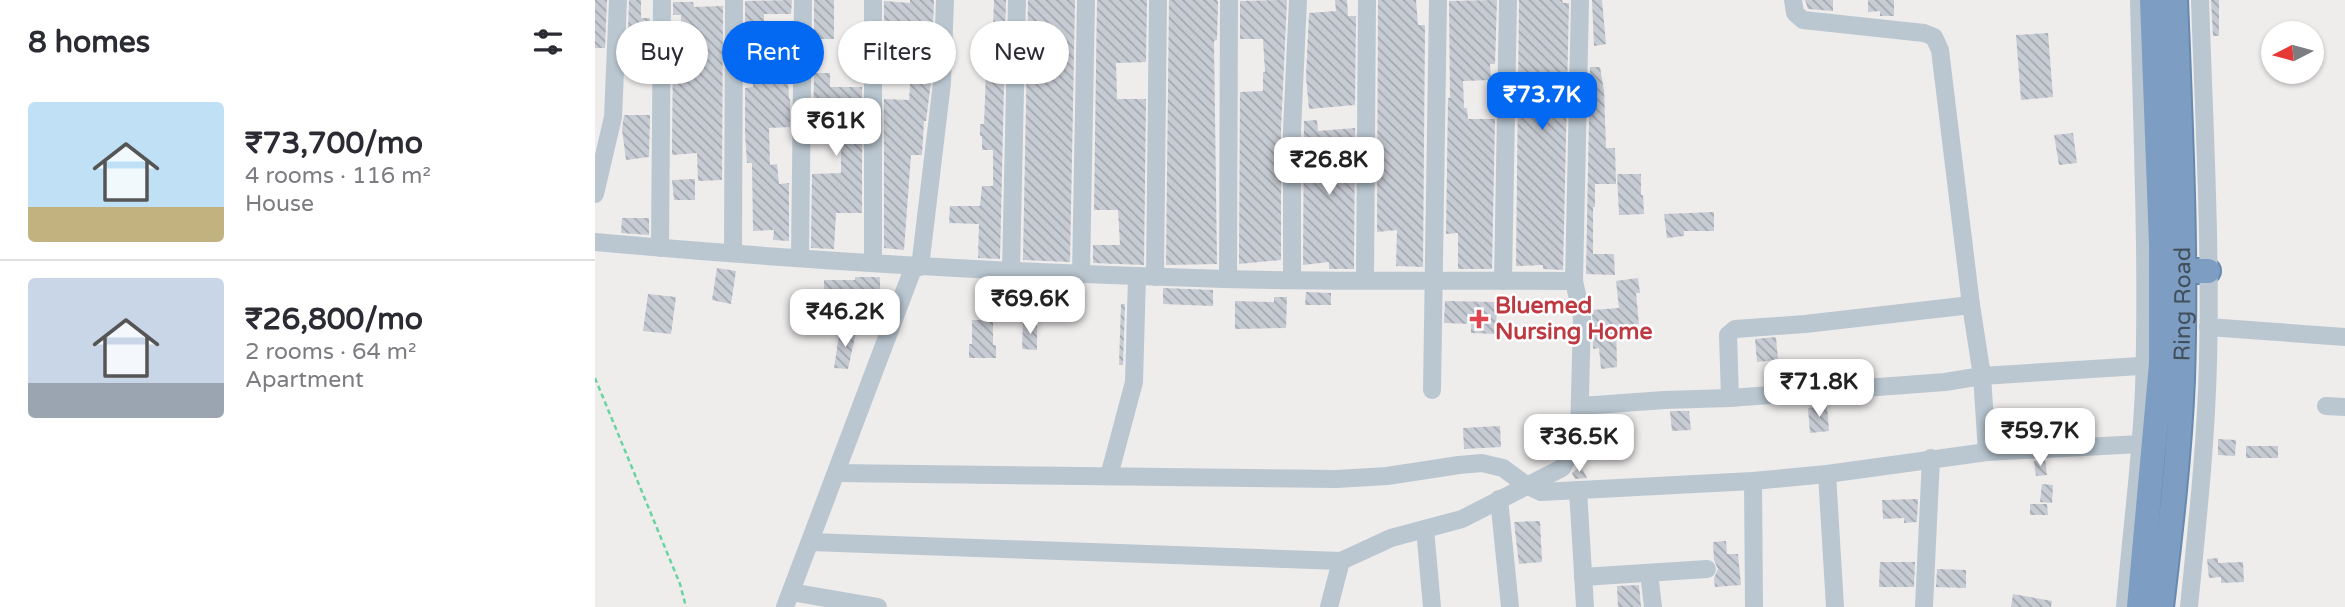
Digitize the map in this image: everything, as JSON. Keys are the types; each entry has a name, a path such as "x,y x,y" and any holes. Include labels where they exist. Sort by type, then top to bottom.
{"highway":[{"name":"Ring Road","path":"2139,607 2161,245 2152,0"},
{"name":"Ring Road","path":"2161,607 2176,478 2182,377 2182,176 2175,0"},
{"path":"2182,271 2208,271"}],"street":[{"path":"595,194 613,117 618,0"},
{"path":"660,248 662,0"},
{"path":"733,253 734,0"},
{"path":"800,258 803,0"},
{"path":"873,0 873,263"},
{"path":"878,607 788,600 917,267 942,83 945,0"},
{"path":"1011,270 1017,0"},
{"path":"1081,274 1086,0"},
{"path":"1109,476 1134,382 1146,276 1158,0"},
{"path":"1228,279 1229,0"},
{"path":"1292,279 1292,131 1298,0"},
{"path":"1365,280 1367,0"},
{"path":"1432,390 1438,0"},
{"path":"1503,281 1509,0"},
{"path":"810,542 1341,561 1391,538 1462,519 1562,468 1579,436 1581,406 1582,317 1574,281 1580,0"},
{"path":"1793,0 1795,13 1803,20 1924,33 1934,37 1940,50 1982,376 1987,452"},
{"path":"2125,607 2140,444 2153,365 2146,281 2145,156 2139,0"},
{"path":"2189,607 2205,430 2208,327 2200,0"},
{"path":"595,242 917,267 1081,274 1228,279 1574,281"},
{"path":"1730,398 1728,335 1735,329 1805,324 1971,305"},
{"path":"2208,327 2345,337"},
{"path":"1581,406 1730,398 1945,382 1982,376 2153,365"},
{"path":"2326,406 2345,407"},
{"path":"836,473 1336,479 1387,476 1482,463 1503,468 1541,492 1753,481 1827,474 1987,452 2140,444"},
{"path":"1924,607 1931,458"},
{"path":"1827,474 1835,607"},
{"path":"1753,481 1754,607"},
{"path":"1577,489 1585,607"},
{"path":"1499,499 1510,607"},
{"path":"1425,529 1432,607"},
{"path":"1329,607 1341,561"},
{"path":"1583,577 1707,569"},
{"path":"1649,573 1653,607"}],"path":[{"path":"595,378 680,584 686,607"}],"building":[{"path":"595,0 607,0 605,48 595,48"},
{"path":"629,0 641,0 641,18 650,18 650,21 628,21"},
{"path":"792,0 791,14 764,14 764,21 745,21 745,1"},
{"path":"814,0 834,0 834,39 824,39 824,21 814,21"},
{"path":"910,0 934,0 933,21 884,21 884,1 910,3"},
{"path":"994,0 1006,0 1006,21 993,21"},
{"path":"1028,0 1075,0 1070,262 1023,260 1026,84 1069,84 1069,21 1028,21"},
{"path":"1097,0 1147,0 1146,62 1116,63 1117,99 1146,99 1144,265 1093,263 1093,245 1120,245 1118,210 1094,210"},
{"path":"1169,0 1218,2 1217,40 1214,41 1217,264 1166,265"},
{"path":"1287,0 1281,129 1281,260 1239,264 1240,92 1263,91 1265,72 1263,39 1240,39 1240,1"},
{"path":"1335,0 1347,0 1348,16 1356,16 1355,105 1309,109 1306,77 1309,13 1336,11"},
{"path":"1378,0 1416,0 1418,25 1425,25 1423,267 1396,266 1397,230 1377,232"},
{"path":"1497,0 1495,64 1490,64 1491,80 1463,81 1464,108 1467,108 1468,119 1495,119 1492,269 1458,269 1458,233 1446,234 1450,98 1449,1"},
{"path":"1519,0 1562,0 1563,3 1569,3 1563,270 1543,269 1543,265 1516,266"},
{"path":"1592,0 1602,0 1606,44 1594,46"},
{"path":"1805,0 1833,0 1833,11 1808,9"},
{"path":"1868,0 1894,0 1894,16 1880,16 1880,11 1868,12"},
{"path":"2211,0 2219,0 2219,36 2213,36"},
{"path":"673,2 693,2 694,7 723,6 722,180 698,181 697,153 672,155 673,84 708,84 708,21 681,21 681,15 673,15"},
{"path":"2048,33 2053,97 2021,100 2016,35"},
{"path":"1590,67 1600,67 1604,91 1606,148 1615,148 1616,184 1595,184 1593,254 1614,254 1615,275 1586,274"},
{"path":"824,73 830,73 830,87 862,87 862,213 836,213 834,249 811,248 812,174 841,173 841,140 813,140 814,84 824,84"},
{"path":"753,84 788,84 790,127 769,128 770,165 777,164 779,184 789,183 789,241 773,240 774,230 753,231 752,163 747,163 745,88 753,87"},
{"path":"910,84 931,84 924,121 922,155 911,155 904,250 884,248 884,99 909,100"},
{"path":"986,84 1004,84 1000,259 978,258 979,224 949,223 950,206 980,206 982,186 993,186 993,150 982,150 980,124 984,124"},
{"path":"624,115 650,115 649,157 626,160 622,129"},
{"path":"1317,120 1318,131 1355,128 1354,269 1329,269 1329,262 1303,265 1304,121"},
{"path":"2073,133 2077,163 2059,165 2054,135"},
{"path":"1617,174 1641,174 1644,214 1619,215"},
{"path":"695,179 695,200 674,200 672,180"},
{"path":"1714,212 1714,231 1684,231 1684,236 1667,238 1664,214"},
{"path":"622,218 649,218 649,235 621,233"},
{"path":"717,268 736,271 731,304 712,300"},
{"path":"855,277 880,277 880,301 854,301 855,295 824,294 824,280 855,280"},
{"path":"1638,278 1640,293 1636,293 1639,324 1616,326 1617,367 1601,369 1599,348 1593,349 1592,310 1619,308 1616,281"},
{"path":"1163,288 1213,290 1213,306 1163,304"},
{"path":"1306,292 1331,293 1331,305 1305,305"},
{"path":"648,294 676,297 671,334 643,331"},
{"path":"1274,297 1287,297 1286,328 1235,329 1235,301 1274,302"},
{"path":"1445,301 1497,302 1496,334 1471,333 1471,324 1444,323"},
{"path":"1121,304 1125,304 1123,365 1119,365"},
{"path":"972,320 993,320 996,358 969,358"},
{"path":"1023,323 1037,323 1037,350 1022,349"},
{"path":"840,329 856,332 848,369 834,368"},
{"path":"1776,337 1778,360 1757,362 1755,339"},
{"path":"1827,406 1829,431 1810,433 1808,408"},
{"path":"1670,411 1689,411 1691,430 1672,431"},
{"path":"1551,424 1552,440 1540,441 1539,425"},
{"path":"1500,426 1501,447 1464,449 1463,428"},
{"path":"2218,439 2236,440 2235,456 2218,455"},
{"path":"2246,446 2278,446 2278,458 2246,458"},
{"path":"2045,460 2047,475 2036,476 2034,461"},
{"path":"1581,466 1587,478 1575,479 1572,473"},
{"path":"2042,484 2053,485 2052,503 2040,502"},
{"path":"1918,499 1917,522 1904,523 1904,518 1883,519 1882,500"},
{"path":"2030,504 2047,504 2048,515 2030,515"},
{"path":"1540,521 1542,562 1519,564 1514,522"},
{"path":"1726,541 1727,554 1738,554 1741,585 1715,587 1714,578 1718,569 1714,560 1713,542"},
{"path":"2218,558 2218,563 2243,562 2244,582 2221,583 2221,577 2209,578 2207,559"},
{"path":"1880,562 1915,562 1914,587 1879,587"},
{"path":"1937,569 1966,570 1966,588 1936,587"},
{"path":"1639,585 1641,607 1618,607 1617,586"},
{"path":"2013,594 2052,601 2051,607 2011,607"}],"place":[{"name":"Bluemed Nursing Home","path":"1479,319"}]}
